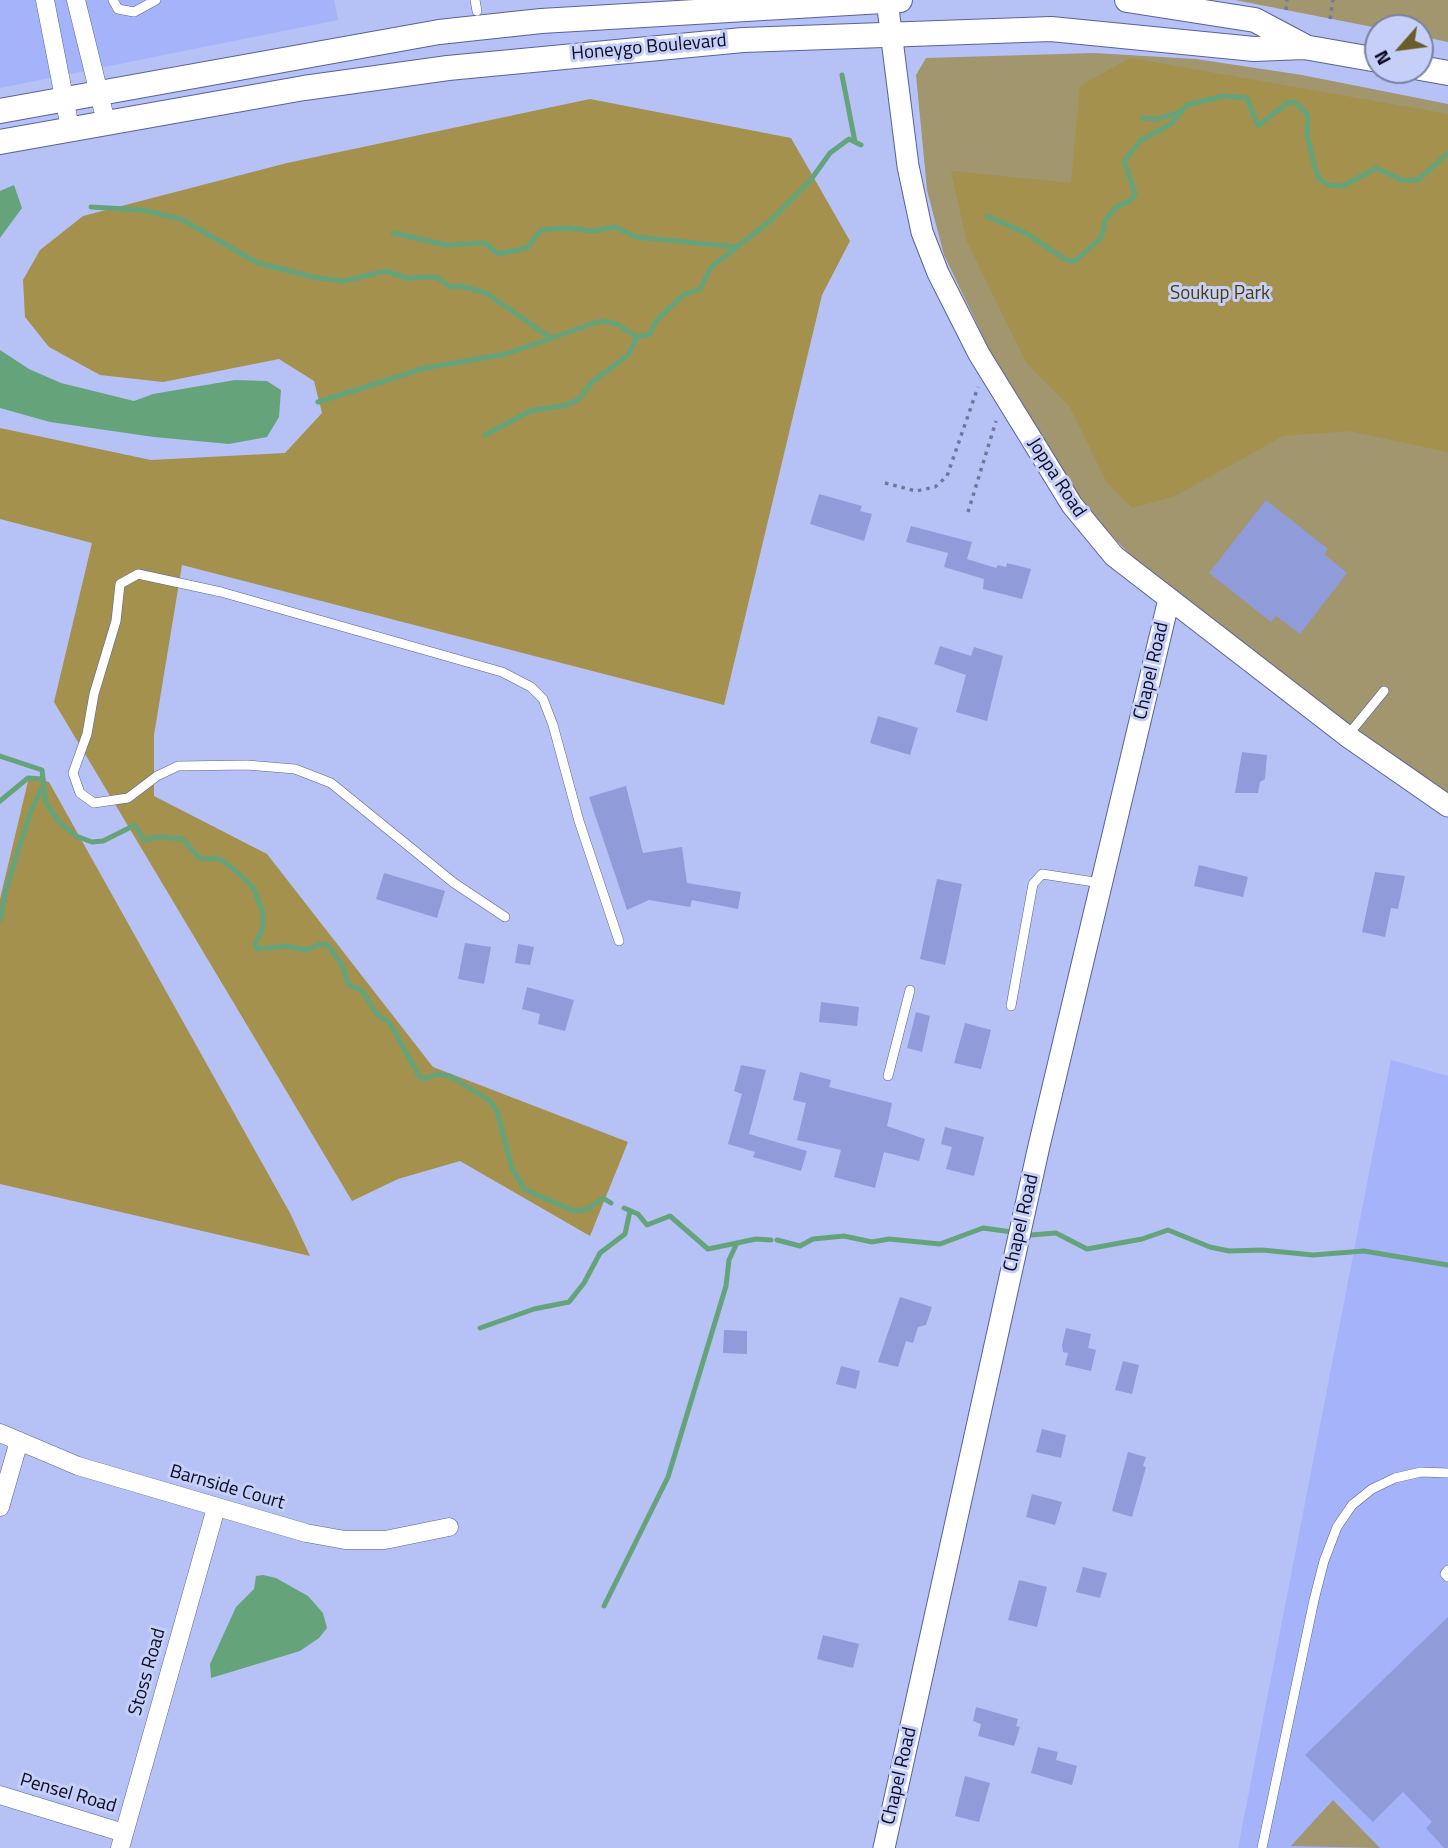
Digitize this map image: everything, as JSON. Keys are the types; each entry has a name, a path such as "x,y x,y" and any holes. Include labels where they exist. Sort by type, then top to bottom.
{"main road":[{"name":"Honeygo Boulevard","path":"0,111 439,32 541,21 891,0"},
{"name":"Honeygo Boulevard","path":"1127,0 1255,20 1304,47"},
{"name":"Honeygo Boulevard","path":"0,142 304,88 448,68 743,40 1051,29 1254,49 1304,47 1364,58"}],"street":[{"path":"45,0 70,128"},
{"path":"76,0 106,122"},
{"name":"Joppa Road","path":"891,0 891,34 908,166 922,232 951,301 985,364 1093,535 1114,556 1347,737 1448,806"},
{"name":"Chapel Road","path":"884,1848 1039,1146 1170,599"},
{"name":"Barnside Court","path":"0,1433 78,1466 306,1534 345,1540 385,1540 449,1527"},
{"path":"0,1507 19,1441"},
{"name":"Stoss Road","path":"122,1840 216,1508"},
{"name":"Pensel Road","path":"0,1795 122,1840"}],"lane":[{"path":"113,0 118,9 134,12 156,0"},
{"path":"475,0 477,11"},
{"path":"505,917 454,883 331,783 295,769 247,765 178,766 157,776 128,797 94,803 79,793 73,773 87,734 94,694 116,621 120,584 138,574 221,592 502,673 531,687 543,699 553,725 579,821 619,940"},
{"path":"1347,737 1384,691"},
{"path":"1011,1006 1033,884 1042,874 1104,883"},
{"path":"888,1076 910,990"},
{"path":"1262,1848 1309,1624 1324,1561 1337,1527 1352,1505 1372,1489 1395,1478 1421,1472 1448,1473"},
{"path":"1448,1570 1445,1574 1448,1577"}],"path":[{"path":"1286,10 1287,0"},
{"path":"1330,19 1332,0"},
{"path":"885,483 916,491 936,487 947,476 985,364"},
{"path":"968,512 993,426 1007,401"}],"shaded area":[{"path":"0,0 334,0 338,20 0,88"},
{"path":"14,185 22,208 0,238 0,191"},
{"path":"0,350 29,369 61,383 134,401 153,394 235,380 267,381 281,390 279,417 267,437 229,444 154,437 50,422 0,408"},
{"path":"1391,1060 1448,1076 1448,1848 1238,1848"},
{"path":"256,1576 276,1578 308,1596 323,1613 327,1628 319,1638 300,1651 211,1678 210,1664 236,1607 254,1589"}],"green space":[{"path":"1235,0 1448,0 1448,42 1434,39 1434,14 1364,14 1364,25"},
{"name":"Soukup Park","path":"1094,53 1196,59 1302,75 1448,104 1448,796 1383,752 1133,558 1096,519 1059,472 999,370 944,255 927,190 916,75 926,58"},
{"path":"1130,58 1448,114 1448,452 1349,431 1283,436 1175,496 1132,508 1106,481 1070,407 1027,364 967,242 951,171 1071,183 1080,86"},
{"path":"590,99 791,138 850,241 822,295 724,705 182,565 154,735 154,796 267,854 433,1067 628,1142 590,1236 460,1161 398,1179 352,1201 54,702 92,543 0,519 0,428 151,460 285,453 322,413 314,381 279,359 163,382 100,375 49,347 25,317 23,280 40,250 83,216 287,163"},
{"path":"29,777 49,782 290,1213 310,1256 0,1184 0,899"},
{"path":"1333,1800 1380,1848 1291,1846"}],"building":[{"path":"819,494 862,506 860,511 872,514 864,541 810,524"},
{"path":"1266,500 1328,549 1324,554 1347,573 1300,634 1276,616 1271,622 1209,573"},
{"path":"911,526 972,542 967,559 996,568 998,565 1006,567 1007,563 1031,569 1022,599 983,589 984,579 944,567 948,553 906,542"},
{"path":"940,646 971,656 974,647 1003,656 987,721 956,712 966,675 934,664"},
{"path":"878,716 918,728 910,755 870,743"},
{"path":"1242,752 1267,755 1265,779 1260,782 1258,793 1235,793"},
{"path":"626,786 643,853 682,847 687,883 741,892 738,909 692,900 690,907 649,900 627,910 589,797"},
{"path":"1199,865 1248,877 1243,897 1194,886"},
{"path":"1375,872 1405,876 1398,909 1391,908 1385,937 1362,932"},
{"path":"384,873 445,891 437,918 376,899"},
{"path":"937,879 962,884 945,965 920,959"},
{"path":"465,943 491,947 484,984 458,979"},
{"path":"518,944 534,947 530,965 515,963"},
{"path":"527,987 574,1000 565,1031 538,1024 540,1014 522,1009"},
{"path":"821,1002 859,1007 857,1026 819,1022"},
{"path":"916,1012 930,1016 922,1052 907,1048"},
{"path":"965,1023 991,1030 981,1069 954,1063"},
{"path":"741,1065 766,1070 749,1134 807,1151 801,1171 753,1157 755,1152 728,1144 742,1094 734,1091"},
{"path":"800,1072 831,1080 829,1087 892,1103 887,1126 925,1139 919,1161 884,1152 875,1188 834,1177 841,1150 797,1140 806,1103 793,1100"},
{"path":"945,1127 984,1137 974,1176 946,1169 952,1147 941,1144"},
{"path":"900,1297 932,1307 926,1325 918,1327 913,1343 906,1341 898,1367 878,1362"},
{"path":"1066,1328 1091,1334 1088,1348 1096,1350 1091,1371 1065,1365 1068,1353 1063,1352 1062,1345"},
{"path":"724,1330 747,1331 747,1354 723,1353"},
{"path":"1123,1361 1139,1365 1132,1394 1115,1390"},
{"path":"841,1366 860,1371 856,1389 836,1384"},
{"path":"1042,1429 1066,1435 1061,1458 1036,1452"},
{"path":"1128,1452 1146,1457 1143,1466 1146,1467 1132,1517 1112,1511"},
{"path":"1032,1494 1062,1502 1055,1525 1026,1517"},
{"path":"1083,1567 1107,1573 1100,1598 1076,1592"},
{"path":"1019,1580 1047,1587 1037,1627 1008,1620"},
{"path":"1448,1617 1448,1848 1444,1848 1426,1828 1432,1822 1403,1792 1373,1822 1305,1755"},
{"path":"823,1635 859,1644 853,1668 817,1659"},
{"path":"976,1707 1018,1719 1016,1726 1020,1727 1014,1746 978,1736 981,1724 973,1721"},
{"path":"1038,1747 1058,1752 1056,1760 1077,1766 1072,1785 1031,1773"},
{"path":"965,1776 990,1783 979,1822 955,1816"}],"waterway":[{"path":"842,75 855,142"},
{"path":"987,216 1026,233 1066,260 1075,261 1101,238 1105,221 1115,208 1131,200 1135,193 1124,161 1141,140 1171,124 1187,105 1223,96 1247,98 1258,126 1287,103 1295,102 1308,115 1307,135 1315,168 1319,179 1328,185 1343,186 1376,168 1402,180 1418,180 1448,153"},
{"path":"1142,118 1158,119 1179,112"},
{"path":"318,402 425,368 506,354 600,321 617,324 637,337 650,334 656,321 683,295 700,289 711,267 769,222 810,181 830,153 849,139 861,145"},
{"path":"91,207 143,210 181,219 258,263 317,278 344,281 385,271 407,278 436,277 451,287 462,286 486,293 551,338"},
{"path":"393,233 446,245 485,243 498,254 527,248 541,230 568,228 593,231 615,227 636,237 736,247"},
{"path":"485,435 530,411 567,405 579,399 592,382 628,355 637,337"},
{"path":"0,756 42,770 46,803 59,822 76,836 92,842 103,841 135,825 144,840 160,837 183,839 199,858 220,859 253,887 263,912 263,927 255,945 257,949 285,946 307,950 320,944 328,945 343,967 348,984 363,992 377,1014 390,1023 419,1076 424,1079 437,1074 450,1076 490,1101 497,1111 512,1168 524,1189 574,1211 588,1209 603,1198 611,1203"},
{"path":"0,801 28,778 43,779"},
{"path":"0,920 7,886 30,813 43,786"},
{"path":"624,1208 638,1214 647,1225 670,1216 708,1249 756,1239 771,1240"},
{"path":"480,1328 534,1309 569,1302 584,1283 600,1253 625,1234 630,1211"},
{"path":"777,1240 800,1246 813,1239 844,1236 872,1242 889,1239 940,1244 983,1228 1012,1232"},
{"path":"1031,1235 1056,1233 1087,1249 1142,1239 1168,1230 1210,1247 1229,1251 1262,1250 1313,1255 1364,1251 1448,1265"},
{"path":"604,1606 668,1477 726,1286 729,1260 736,1245"}]}
